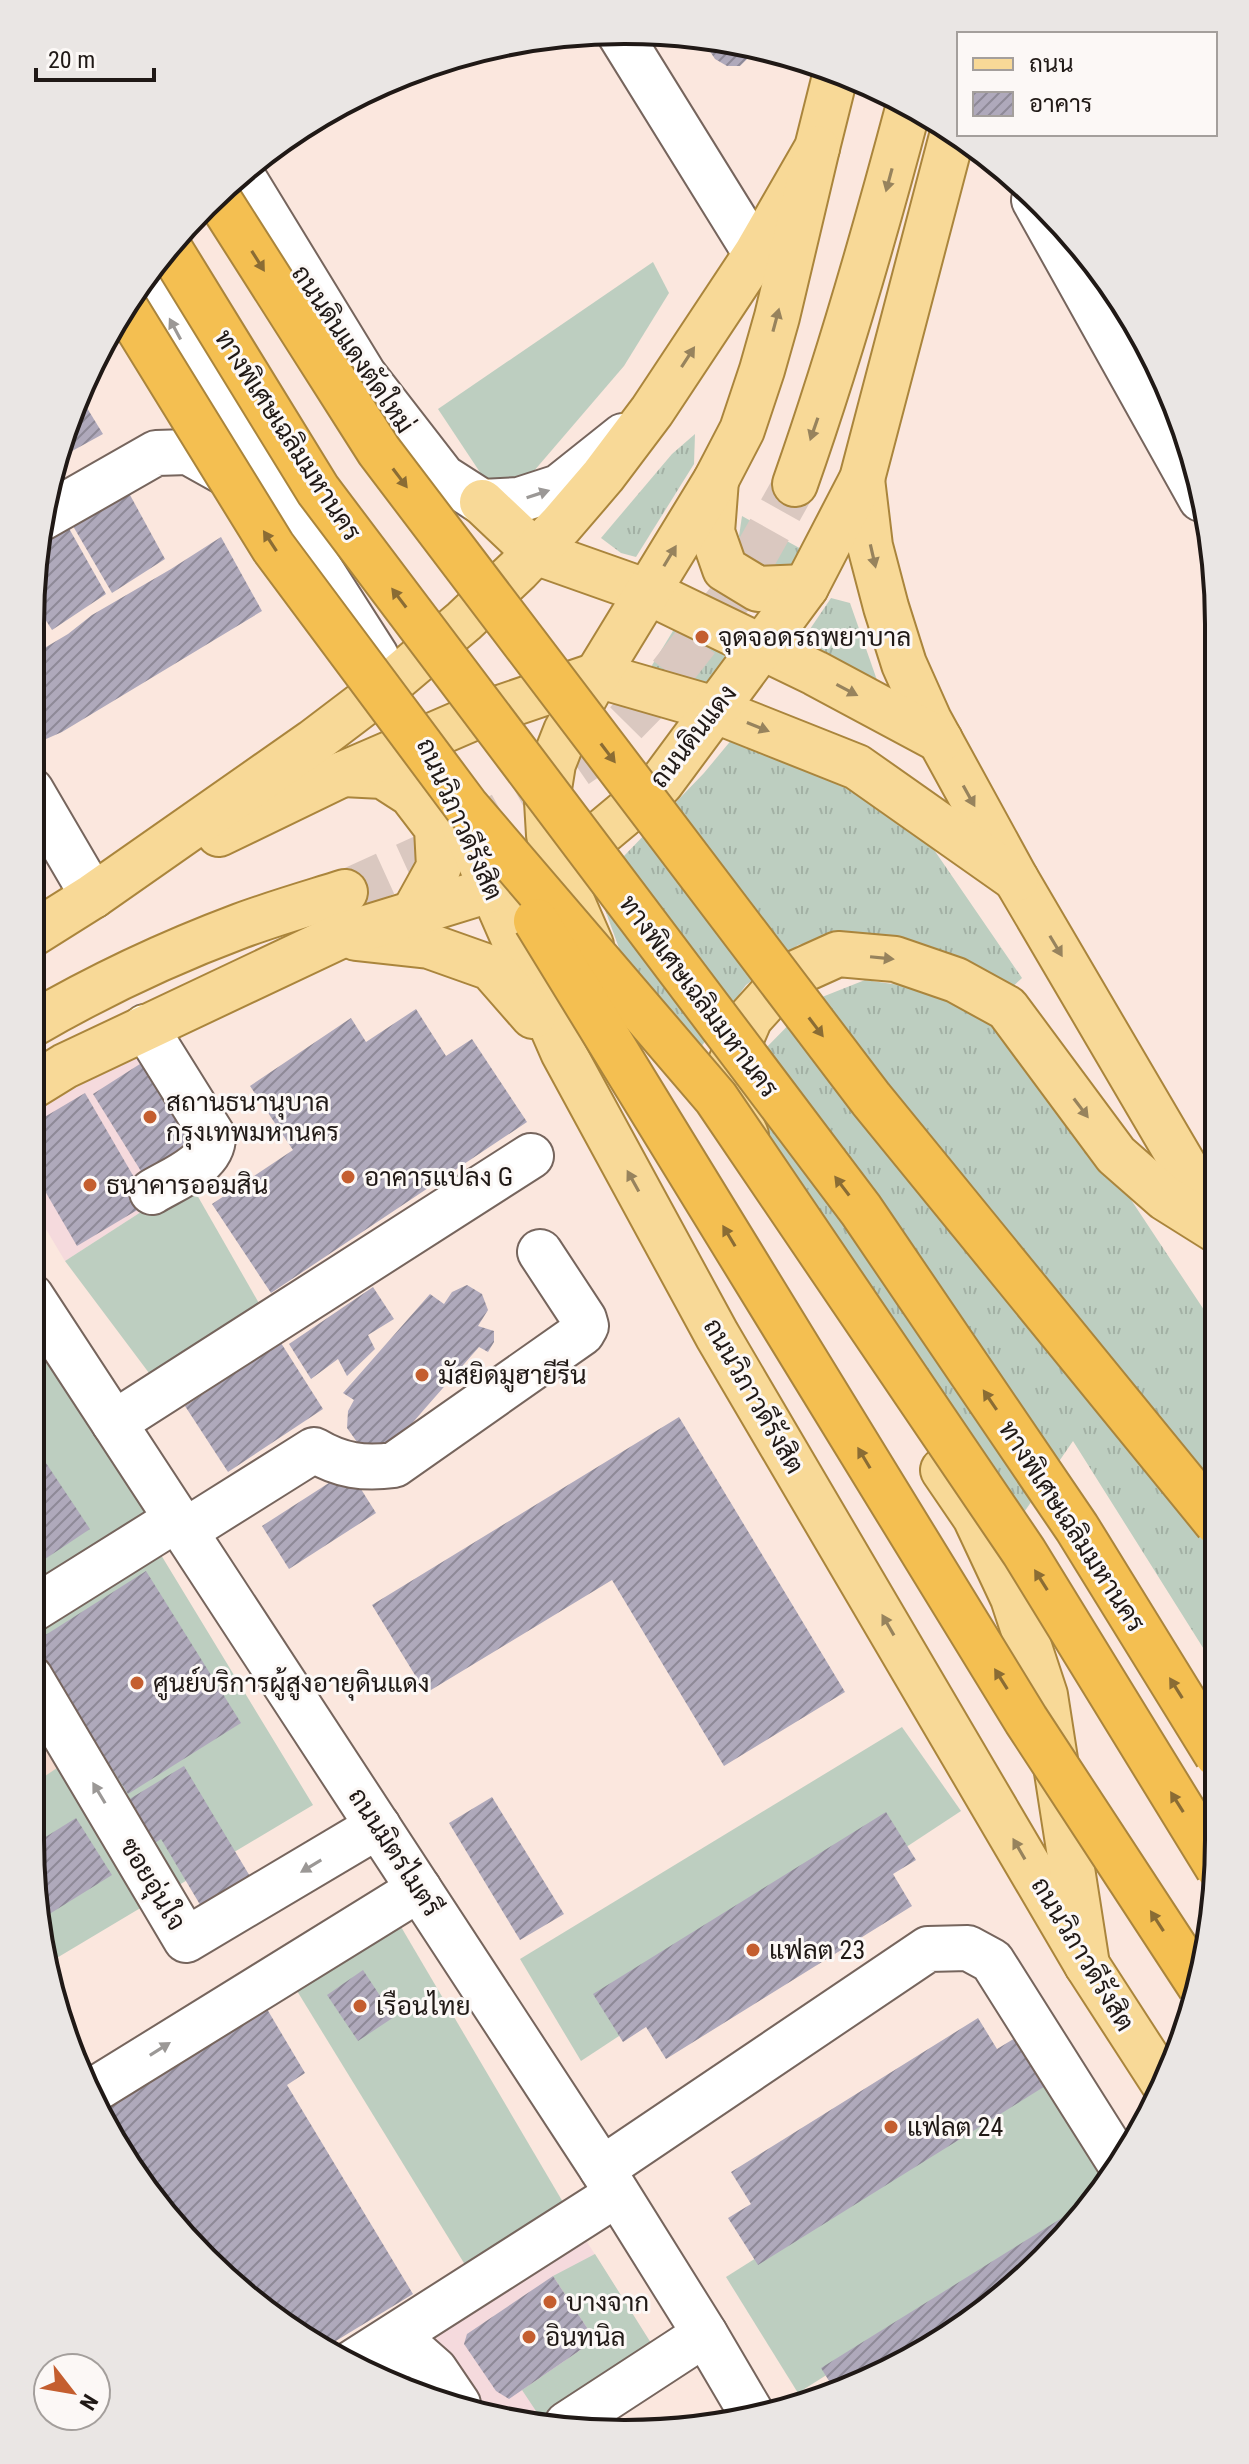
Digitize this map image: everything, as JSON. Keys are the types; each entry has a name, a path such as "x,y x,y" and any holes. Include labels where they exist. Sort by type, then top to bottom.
{"highway":[{"path":"223,206 389,464 871,1099 1205,1508"},
{"name":"ทางพิเศษเฉลิมมหานคร","path":"175,258 318,490 861,1210 1077,1528 1205,1736"},
{"path":"132,318 273,547 466,806 716,1098 1024,1552 1205,1847"},
{"path":"466,806 1026,1720 1190,1970"}],"main road":[{"path":"833,83 762,370 742,430 716,480 566,731 553,764 547,801 549,835 558,869 601,970 802,1257 975,1517 1013,1598 1045,1695 1087,1965"},
{"path":"795,484 858,292 906,117"},
{"name":"ถนนดินแดง","path":"44,1079 145,1027 340,936 558,869 661,783 806,587 862,479 950,144"},
{"path":"44,927 313,742 392,682 464,621 535,552 603,476 652,411 756,254 817,148"},
{"path":"862,479 870,546 886,607 904,664 940,740 1016,879 1205,1201"},
{"path":"716,480 712,532 725,569 758,589 806,587"},
{"path":"482,502 535,552 648,592 815,673 940,740"},
{"path":"93,896 343,774 482,714 597,675 714,710 857,767 1016,879"},
{"name":"ถนนวิภาวดีรังสิต","path":"392,682 427,738 563,1052 717,1335 1087,1965 1156,2072"},
{"path":"343,774 383,776 411,794 437,828 439,867 413,914"},
{"path":"44,1018 155,961 242,925 345,892"},
{"path":"340,936 429,946 491,968 563,1052"},
{"path":"802,1257 734,1109 728,1069 750,1018 787,977 838,954 895,959 956,980 1007,1008 1116,1155 1165,1198 1205,1223"}],"street":[{"path":"626,44 756,254"},
{"name":"ถนนดินแดงตัดใหม่","path":"247,184 364,375 443,477 482,502"},
{"path":"1052,232 1183,466"},
{"path":"152,288 214,403 392,682"},
{"path":"482,502 519,500 559,487 652,411"},
{"path":"55,511 156,453 188,452 281,504"},
{"path":"44,812 93,896"},
{"path":"145,1027 213,1136 214,1147 202,1161 152,1192"},
{"path":"114,1423 531,1156"},
{"path":"44,1603 314,1450 332,1461 354,1466 374,1468 394,1465 582,1333 586,1326 584,1319 540,1252"},
{"name":"ถนนมิตรไมตรี","path":"44,1316 609,2181 748,2407"},
{"name":"ซอยอุ่นใจ","path":"44,1701 186,1940 378,1826"},
{"path":"100,2087 419,1889"},
{"path":"361,2356 928,1949 968,1948 992,1961 1113,2153"},
{"path":"576,2418 705,2334"},
{"path":"382,2366 398,2354 418,2355 435,2370 444,2391"}],"shaded area":[{"path":"158,1042 231,1154 65,1261 44,1226 44,1106"},
{"path":"44,1742 58,1769 44,1777"},
{"name":"บางจาก","path":"582,2234 656,2351 556,2416 474,2400 378,2365"}],"green space":[{"path":"653,262 669,293 624,366 503,507 438,409"},
{"path":"695,434 694,464 636,557 621,553 601,538 672,454"},
{"path":"742,516 803,550 795,565 776,569 761,566 746,551 739,536"},
{"path":"831,598 850,603 878,683 808,650 806,635"},
{"path":"676,626 736,657 708,688 643,680"},
{"path":"733,738 857,780 917,825 1022,978 1007,992 844,935 798,945 746,985 701,1047 627,970 596,885 704,773"},
{"path":"865,980 954,993 1009,1034 1110,1168 1205,1311 1205,1651 1073,1441 1005,1540 759,1136 762,1052 812,1001"},
{"path":"189,1181 260,1305 152,1377 65,1261"},
{"path":"44,1352 154,1512 44,1582"},
{"path":"158,1550 313,1805 56,1958 45,1877 44,1777 57,1768 44,1742 44,1624"},
{"path":"902,1727 961,1811 581,2061 520,1959"},
{"path":"397,1920 567,2209 467,2268 294,1986"},
{"path":"1053,2071 1108,2160 1050,2234 798,2393 726,2277"},
{"path":"595,2254 656,2351 555,2416 537,2413 522,2390 595,2340 553,2276"}],"building":[{"path":"709,50 748,58 740,66 727,66 715,59"},
{"path":"1115,314 1127,334 1146,371"},
{"path":"86,407 103,434 71,452"},
{"path":"124,484 165,559 112,593 66,514"},
{"path":"62,516 106,594 52,630 44,618 54,520"},
{"path":"221,537 262,611 44,740 44,648 92,615"},
{"name":"อาคารแปลง G","path":"416,1009 446,1056 472,1039 527,1122 271,1293 212,1204 293,1150 250,1086 351,1018 366,1042"},
{"name":"สถานธนานุบาล กรุงเทพมหานคร","path":"154,1055 205,1138 144,1176 93,1094"},
{"name":"ธนาคารออมสิน","path":"85,1093 149,1203 77,1246 44,1189 44,1117"},
{"path":"467,1285 482,1294 488,1310 478,1326 494,1331 494,1342 488,1352 479,1347 392,1446 385,1442 372,1448 357,1442 347,1428 348,1411 354,1400 343,1393 430,1294 444,1304 452,1292"},
{"path":"373,1287 394,1319 368,1335 375,1349 347,1376 338,1359 311,1379 289,1344"},
{"path":"281,1343 323,1409 228,1472 185,1406"},
{"path":"679,1417 845,1692 724,1766 612,1580 426,1693 372,1605"},
{"path":"44,1460 90,1529 44,1560"},
{"path":"349,1470 376,1513 289,1569 262,1526"},
{"name":"ศูนย์บริการผู้สูงอายุดินแดง","path":"146,1571 241,1723 128,1794 44,1660 44,1636"},
{"path":"184,1766 251,1878 202,1908 161,1839 144,1850 118,1806"},
{"path":"492,1797 564,1914 520,1940 449,1823"},
{"name":"แฟลต 23","path":"886,1812 916,1860 893,1874 912,1906 666,2059 646,2027 623,2042 593,1994"},
{"path":"76,1818 112,1875 49,1914 44,1838"},
{"name":"เรือนไทย","path":"363,1970 394,2017 358,2041 327,1995"},
{"path":"264,2004 305,2073 287,2085 413,2294 334,2342 302,2322 242,2276 188,2222 142,2162 106,2099"},
{"name":"แฟลต 24","path":"978,2018 997,2049 1020,2035 1050,2083 758,2265 728,2218 751,2204 731,2172"},
{"path":"1067,2215 1007,2276 978,2300 915,2342 830,2382 821,2368"},
{"name":"อินทนิล","path":"553,2276 595,2340 509,2399 496,2391 464,2344 467,2334"},
{"path":"408,2364 420,2382 402,2376 396,2373"}],"tunnel":[{"path":"345,892 442,848 524,802 598,751 658,690 734,593 795,484"}],"place":[{"name":"จุดจอดรถพยาบาล","path":"702,637"},
{"name":"สถานธนานุบาล กรุงเทพมหานคร","path":"150,1117"},
{"name":"อาคารแปลง G","path":"348,1177"},
{"name":"ธนาคารออมสิน","path":"90,1185"},
{"name":"มัสยิดมูฮายีรีน","path":"422,1375"},
{"name":"ศูนย์บริการผู้สูงอายุดินแดง","path":"137,1683"},
{"name":"แฟลต 23","path":"753,1950"},
{"name":"เรือนไทย","path":"360,2006"},
{"name":"แฟลต 24","path":"891,2127"},
{"name":"บางจาก","path":"550,2302"},
{"name":"อินทนิล","path":"529,2337"}]}
